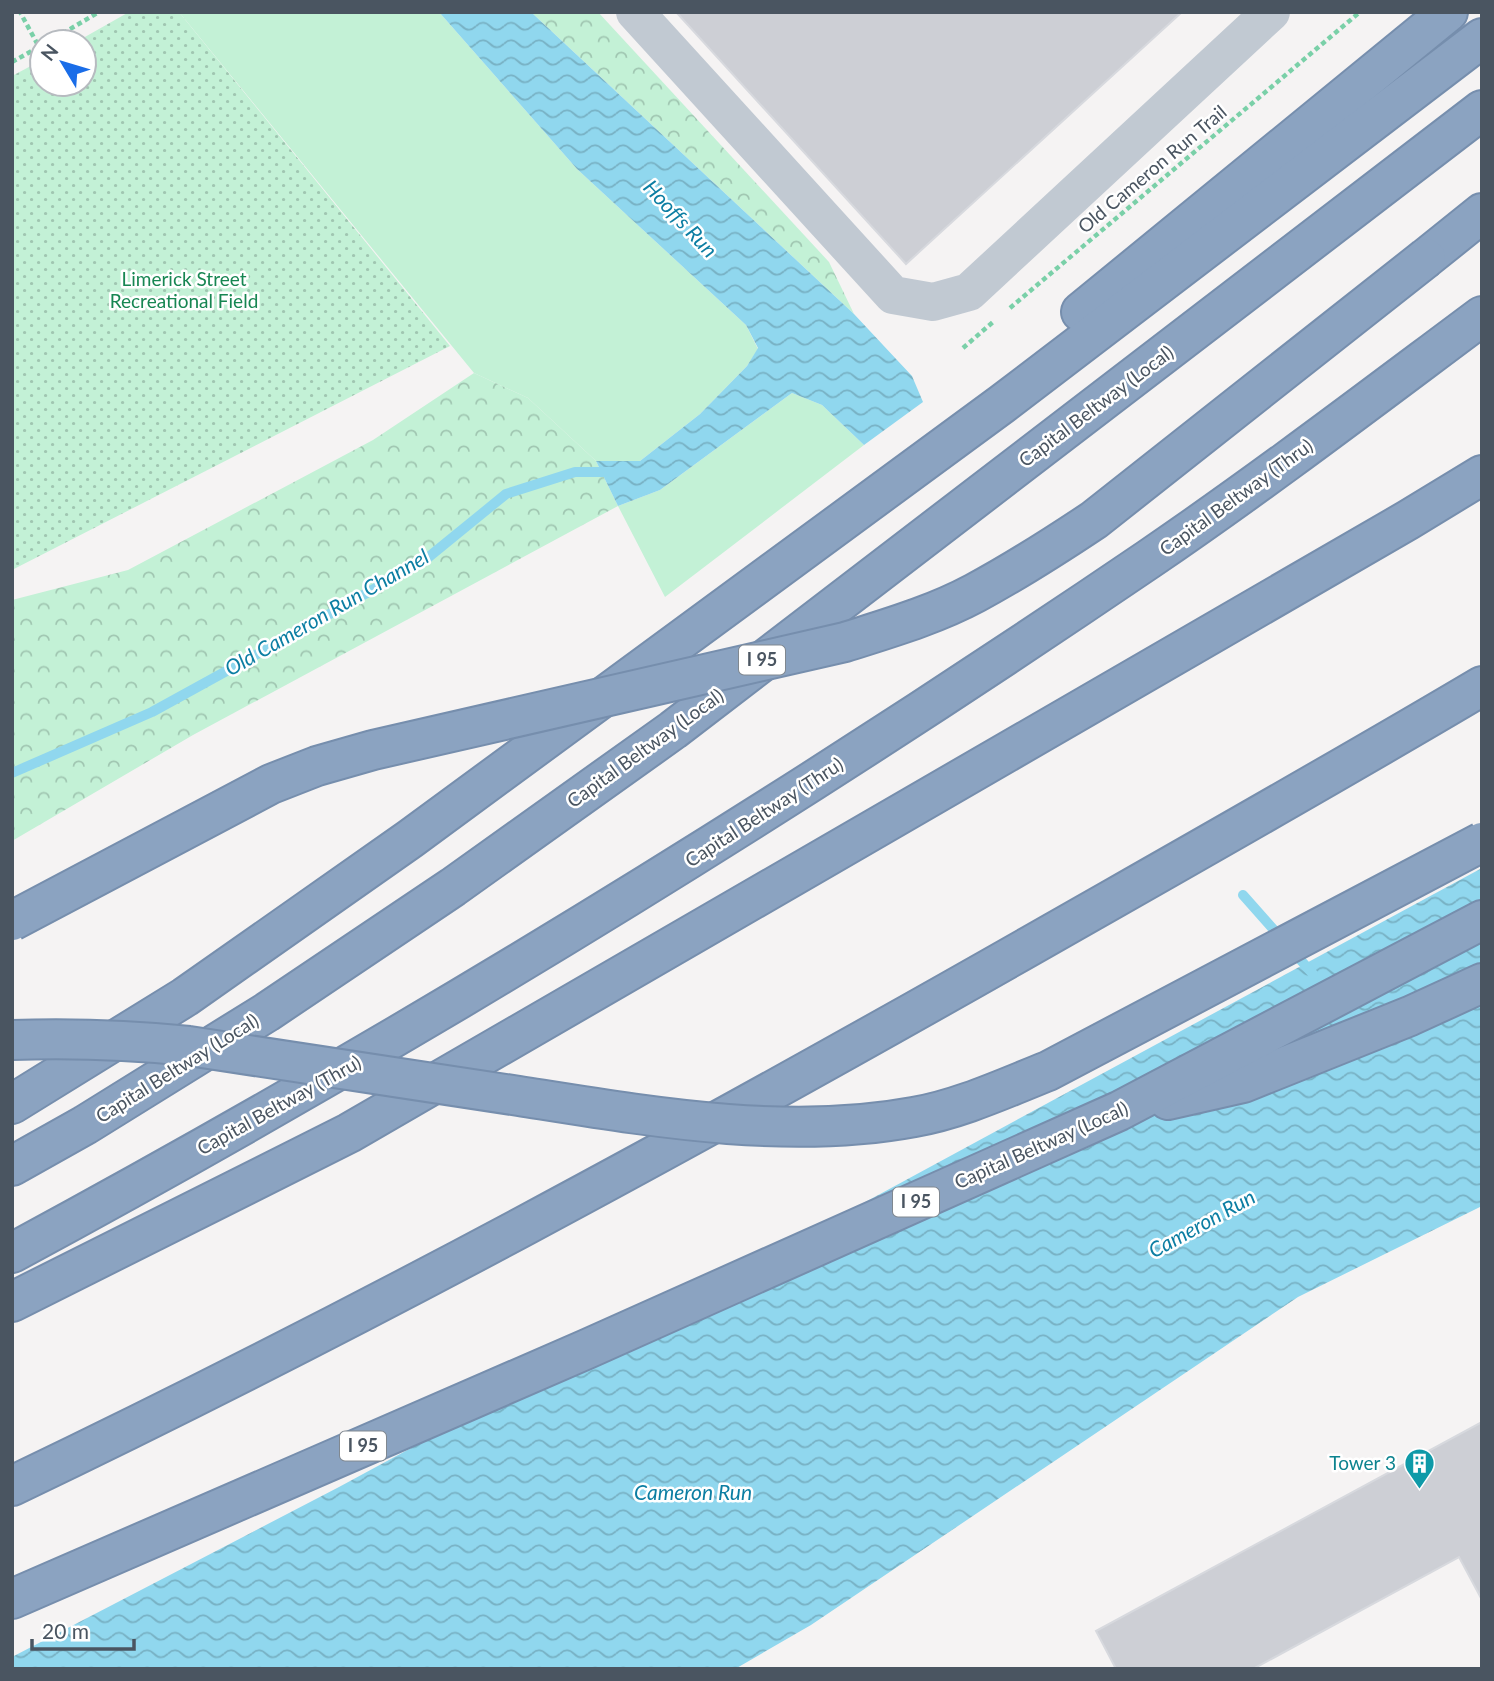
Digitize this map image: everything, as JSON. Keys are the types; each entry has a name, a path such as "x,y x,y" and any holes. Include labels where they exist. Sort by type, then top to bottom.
{"highway":[{"path":"1002,404 1069,322 1448,12"},
{"path":"12,1104 185,997 410,839 1002,404 1482,38"},
{"name":"Capital Beltway (Local)","path":"12,1166 85,1125 267,1012 453,887 673,730 1482,110"},
{"path":"12,921 271,784 317,766 373,750 845,642 914,620 973,594 1037,558 1094,520 1482,213"},
{"name":"Capital Beltway (Thru)","path":"12,1253 354,1063 648,886 1153,556 1482,316"},
{"path":"12,1302 349,1133 1482,475"},
{"path":"12,1486 110,1439 514,1233 814,1069 1353,763 1482,686"},
{"path":"12,1040 135,1040 613,1111 800,1128 859,1125 916,1117 967,1102 1048,1071 1482,842"},
{"name":"Capital Beltway (Local)","path":"12,1599 587,1349 1119,1111 1482,920"},
{"path":"1119,1111 1243,1083 1410,1016 1482,983"}],"lane":[{"path":"635,12 893,295 933,302 968,292 1271,12"}],"path":[{"path":"20,12 30,28"},
{"path":"72,28 99,12"},
{"name":"Old Cameron Run Trail","path":"1004,312 1360,12"},
{"path":"12,62 28,53"},
{"path":"962,348 994,321"}],"green space":[{"name":"Limerick Street Recreational Field","path":"129,12 179,12 450,346 12,570 12,76 28,67 28,98 98,98 98,30"},
{"path":"179,12 439,12 577,169 746,325 758,349 747,366 700,414 640,461 596,461 528,398 474,373"},
{"path":"531,12 598,12 829,262 854,314"},
{"path":"474,373 528,398 596,461 618,506 193,735 12,841 12,600 128,570 373,440"},
{"path":"792,393 822,405 864,445 665,597 618,506 660,490"}],"water":[{"name":"Hooffs Run","path":"439,12 531,12 854,314 912,376 923,402 864,445 822,405 792,393 660,490 618,506 596,461 640,461 700,414 747,366 758,348 746,325 577,169"},
{"name":"Cameron Run","path":"1482,868 1482,1206 1298,1297 811,1625 735,1669 12,1669 12,1657 339,1487"}],"building":[{"path":"676,12 1182,12 906,264"},
{"name":"Tower 3","path":"1482,1422 1482,1600 1459,1557 1253,1669 1116,1669 1096,1631"}],"waterway":[{"name":"Old Cameron Run Channel","path":"12,773 152,712 312,624 425,560 506,494 575,472 613,472"},
{"path":"1243,895 1313,974"}],"place":[{"name":"Tower 3","path":"1419,1490"}]}
